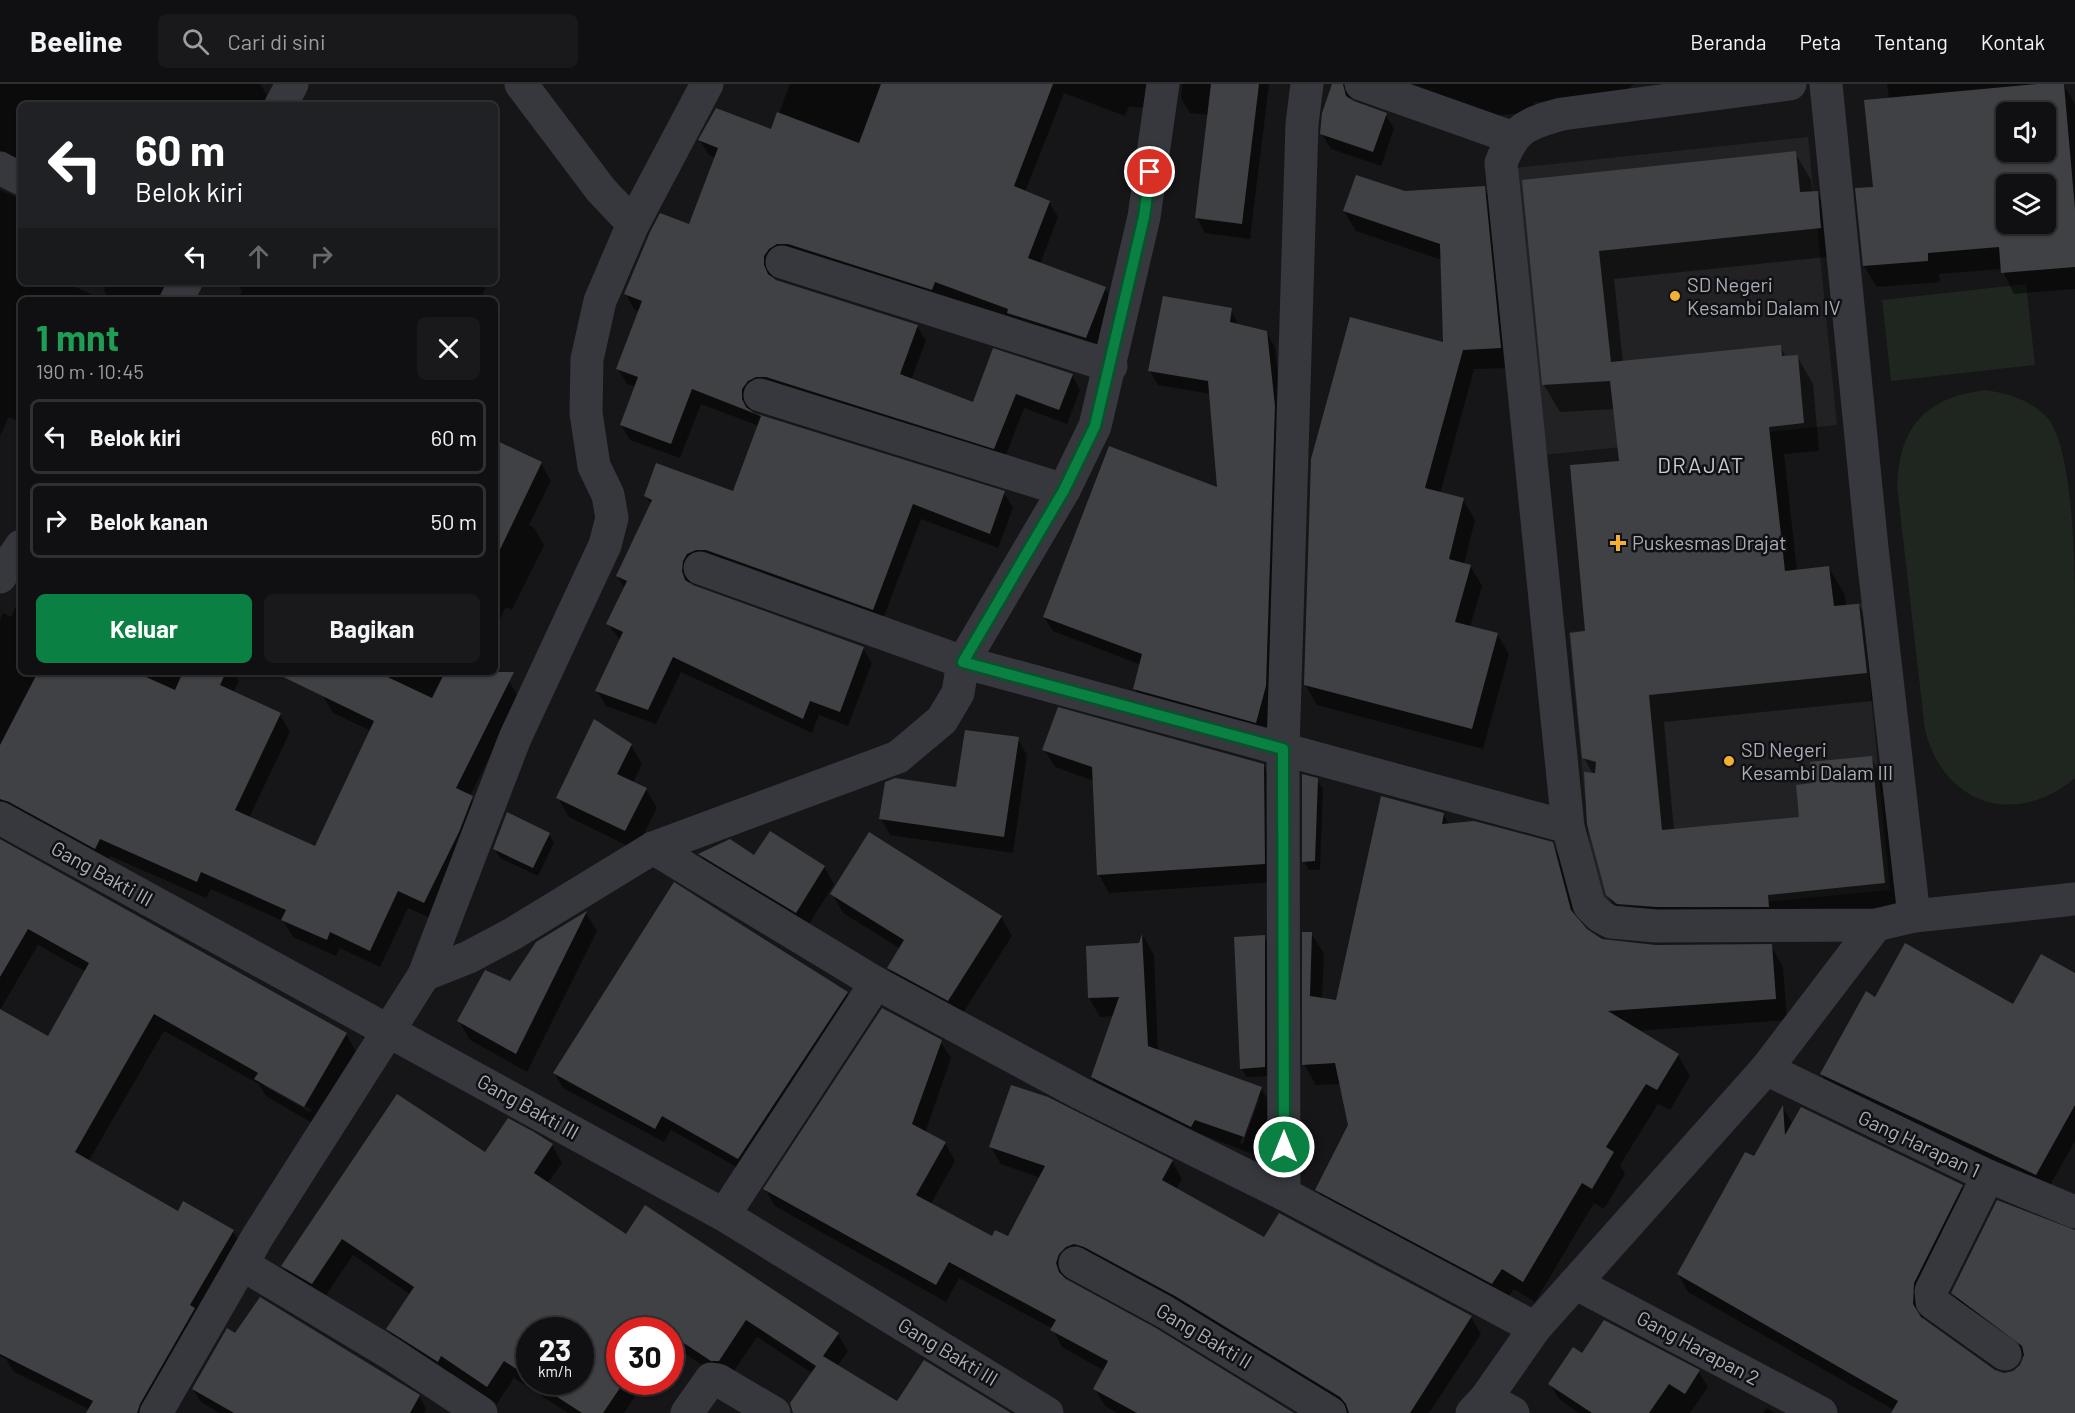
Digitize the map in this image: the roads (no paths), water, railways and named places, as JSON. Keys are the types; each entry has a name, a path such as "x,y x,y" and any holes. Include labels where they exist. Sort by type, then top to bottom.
{"street":[{"path":"282,102 292,84"},
{"path":"521,84 602,190 633,224"},
{"path":"156,1413 242,1264 424,975 515,738 605,545 612,518 608,495 594,466 586,413 587,359 600,301 633,224 707,84"},
{"path":"424,975 469,957 514,933 653,848 898,757 942,720 958,693 963,662 1064,490 1095,426 1111,366 1144,217 1163,84"},
{"path":"1284,1194 1283,749 1302,124 1307,84"},
{"path":"1361,84 1511,137"},
{"path":"1790,84 1562,114 1535,121 1511,137 1501,164 1568,827 1589,905 1600,916 1611,922 1656,926 1876,925 1914,916 2075,899"},
{"path":"1827,84 1872,548 1914,916"},
{"path":"0,168 18,177"},
{"path":"782,262 1111,366"},
{"path":"760,395 1064,490"},
{"path":"0,577 18,550"},
{"path":"700,568 963,662 1568,827"},
{"name":"Gang Bakti III","path":"0,818 724,1215 1047,1413"},
{"path":"653,848 876,983 1080,1093 1284,1194 1535,1328"},
{"path":"1490,1408 1535,1328 1766,1069 1876,925"},
{"path":"724,1215 876,983"},
{"name":"Gang Harapan 1","path":"1766,1069 1988,1176 2075,1212"},
{"path":"1988,1176 1931,1291 1932,1302 2005,1354"},
{"name":"Gang Bakti II","path":"1075,1263 1165,1312 1330,1413"},
{"path":"242,1264 390,1353 481,1413"},
{"name":"Gang Harapan 2","path":"1575,1283 1821,1413"},
{"path":"687,1413 711,1379 718,1380 774,1413"}],"place":[{"name":"SD Negeri Kesambi Dalam IV","path":"1675,296"},
{"name":"Puskesmas Drajat","path":"1618,543"},
{"name":"SD Negeri Kesambi Dalam III","path":"1729,761"}],"district":[{"name":"DRAJAT","path":"1701,465"}]}
